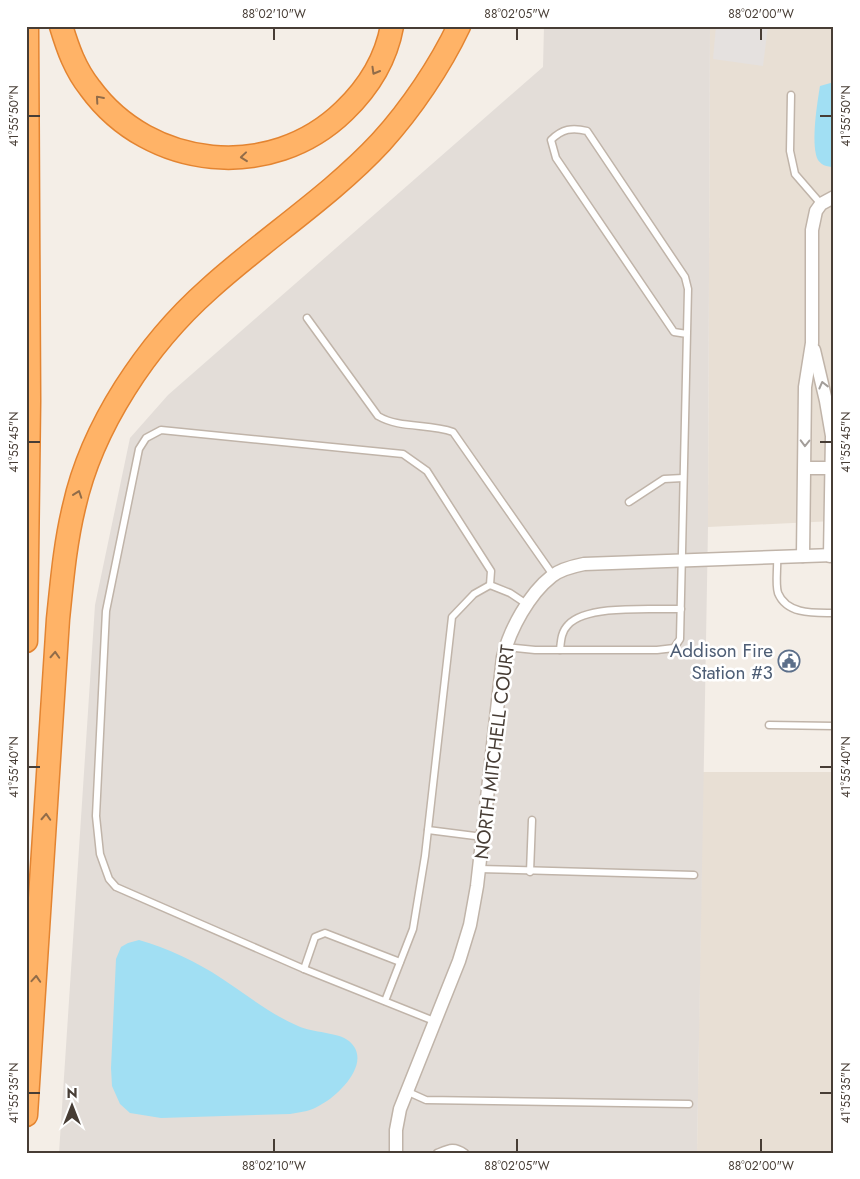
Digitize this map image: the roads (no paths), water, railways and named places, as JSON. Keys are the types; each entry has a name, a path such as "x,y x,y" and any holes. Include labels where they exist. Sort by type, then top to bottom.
{"highway":[{"path":"26,641 29,402 28,26"},
{"path":"62,26 72,58 89,88 113,114 128,126 160,145 176,150 207,157 242,158 280,150 300,142 333,121 350,104 373,75 383,56 392,26"},
{"path":"26,1115 58,619 66,547 74,505 85,471 119,399 146,357 179,318 208,289 314,202 381,141 428,78 459,26"}],"street":[{"path":"803,556 805,387 812,343 812,230 816,211 821,204 834,197"},
{"path":"812,343 831,427 832,555"},
{"path":"804,468 832,468"},
{"name":"NORTH MITCHELL COURT","path":"396,1153 396,1130 406,1091 459,961 470,925 479,869 505,647 511,630 528,605 553,575 567,568 584,564 832,555"}],"lane":[{"path":"791,95 790,151 794,174 821,204"},
{"path":"505,647 560,650 657,650 674,648 680,639 683,478 687,334 688,288 685,277 587,131 574,128 558,132 551,140 556,158 674,332 687,334"},
{"path":"307,318 378,416 388,422 440,428 453,432 553,575"},
{"path":"434,1021 304,968 116,887 103,868 96,816 106,611 139,449 146,438 161,430 403,454 427,471 491,572 490,585"},
{"path":"629,502 664,479 683,478"},
{"path":"777,557 778,592 790,606 805,612 834,613"},
{"path":"385,1001 413,929 428,830 452,617 474,594 490,585 510,592 528,605"},
{"path":"560,650 561,638 568,624 586,614 605,611 681,609"},
{"path":"770,725 834,726"},
{"path":"530,872 532,820"},
{"path":"428,830 483,837"},
{"path":"479,869 530,872 694,875"},
{"path":"304,968 315,937 325,933 400,962"},
{"path":"406,1091 426,1100 689,1104"},
{"path":"437,1153 452,1147 457,1147 465,1153"}],"water":[{"path":"834,82 834,167 829,167 817,158 815,151 815,123 820,86"},
{"path":"139,940 171,951 202,966 268,1010 288,1021 304,1028 338,1036 349,1041 355,1049 357,1058 356,1067 345,1085 329,1099 314,1108 299,1113 161,1118 130,1113 120,1104 112,1086 111,1068 116,959 121,947"}],"place":[{"name":"Addison Fire Station #3","path":"789,661"}]}
